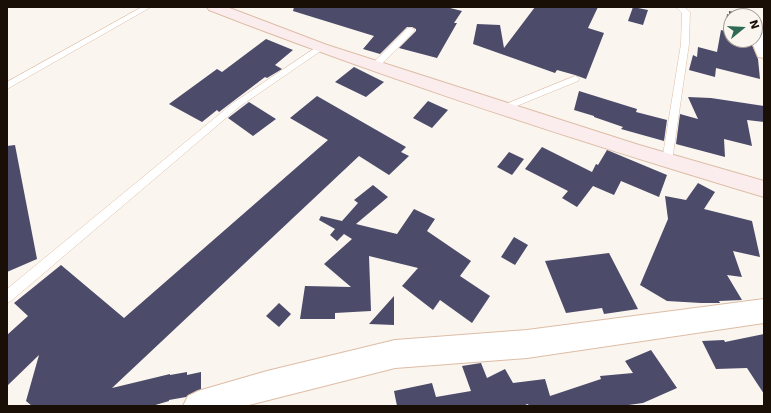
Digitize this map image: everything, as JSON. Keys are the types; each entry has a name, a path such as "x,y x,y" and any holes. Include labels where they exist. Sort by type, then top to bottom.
{"street":[{"path":"214,7 322,48 375,66 667,161 764,190"},
{"path":"198,406 267,385 395,354 527,344 764,311"}],"lane":[{"path":"7,86 147,7"},
{"path":"667,161 685,44 686,12 680,7"},
{"path":"375,66 411,30"},
{"path":"7,296 236,105 322,48"},
{"path":"504,108 575,79"}],"building":[{"path":"294,7 446,7 462,11 454,23 457,23 437,58 399,48 416,31 416,29 412,27 407,27 380,54 363,49 374,36 293,11"},
{"path":"535,7 598,7 588,28 604,33 586,79 557,70 555,73 473,44 477,24 500,25 504,48"},
{"path":"633,7 648,10 643,25 628,21"},
{"path":"721,30 723,30 723,48 753,48 758,59 760,79 716,68 715,77 689,70 693,55 697,57 698,47 717,52"},
{"path":"266,39 293,50 275,65 282,69 267,78 265,77 219,112 217,110 202,122 169,104 217,69 222,72"},
{"path":"354,67 384,82 366,97 335,82"},
{"path":"579,91 637,109 636,112 667,120 664,141 621,129 623,127 574,110"},
{"path":"317,96 406,147 401,152 409,156 389,175 359,156 112,388 170,374 187,372 187,375 201,372 201,389 186,397 169,400 152,406 32,406 26,401 39,355 7,386 7,335 28,316 14,303 61,265 124,318 328,140 290,118"},
{"path":"688,97 711,98 764,106 764,122 747,120 752,146 724,139 725,157 676,144 680,114 698,119"},
{"path":"428,101 448,110 432,128 413,118"},
{"path":"249,102 276,119 253,136 228,118"},
{"path":"15,145 37,259 7,272 7,146"},
{"path":"542,147 592,172 596,164 598,165 607,150 667,175 659,197 621,181 614,195 593,186 577,207 562,198 568,191 525,169"},
{"path":"509,152 524,159 512,175 497,167"},
{"path":"698,183 715,192 704,209 752,221 760,257 733,251 742,277 727,275 742,300 719,301 720,303 667,301 640,285 668,219 665,196 686,200"},
{"path":"373,185 388,197 356,224 397,234 414,209 435,219 427,231 471,261 460,276 490,296 472,323 440,300 433,310 402,286 418,268 369,256 371,311 335,313 335,319 300,319 305,286 351,287 324,264 352,239 344,234 337,241 330,235 335,229 319,220 321,216 342,221 358,203 354,200"},
{"path":"514,237 528,245 515,265 501,257"},
{"path":"609,253 638,309 604,314 602,308 566,313 545,261"},
{"path":"394,296 394,325 369,324"},
{"path":"279,303 291,314 279,327 266,316"},
{"path":"764,334 764,394 747,368 716,369 702,341 724,340 725,342"},
{"path":"651,350 677,388 643,403 621,406 529,406 528,404 522,406 397,406 394,391 432,383 436,397 471,391 462,366 481,363 487,378 505,369 513,383 545,379 550,396 601,379 600,376 633,373 625,361"}]}
